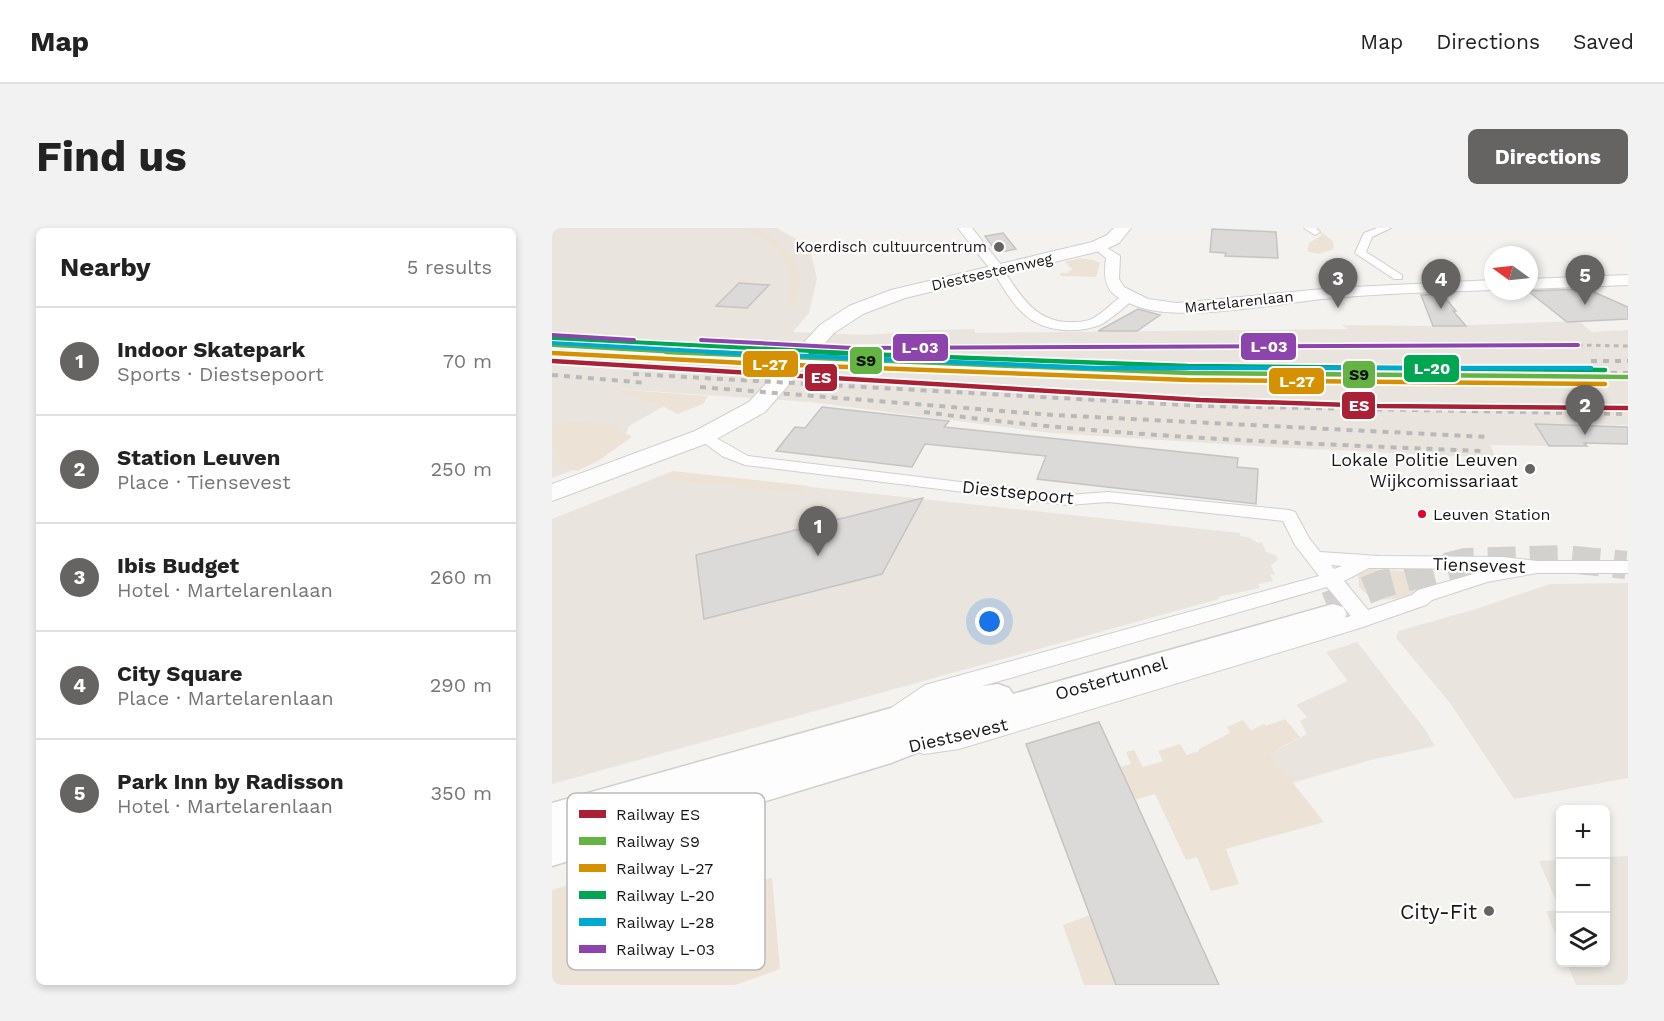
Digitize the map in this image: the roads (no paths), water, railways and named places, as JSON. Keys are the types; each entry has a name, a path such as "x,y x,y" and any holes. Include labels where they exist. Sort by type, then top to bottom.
{"main road":[{"name":"Diestsesteenweg","path":"711,441 754,428 780,408 828,341 856,310 898,294 1098,246 1113,239 1124,228"},
{"path":"552,493 711,441"},
{"path":"552,512 711,441"},
{"name":"Oostertunnel","path":"888,736 969,720 1339,604"},
{"name":"Diestsevest","path":"657,793 888,736"},
{"name":"Diestsevest","path":"719,793 888,736"},
{"name":"Diestsevest","path":"552,819 567,815"},
{"name":"Diestsevest","path":"552,849 567,844"}],"street":[{"path":"965,228 1029,312 1038,320 1048,324 1070,326 1091,323 1100,320 1122,300 1130,297"},
{"path":"1386,228 1368,235 1360,254 1400,283"},
{"path":"1098,246 1113,256 1110,276 1112,282 1118,290 1130,297"},
{"path":"1055,257 1093,254 1113,265"},
{"path":"1538,284 1628,280"},
{"name":"Martelarenlaan","path":"1130,297 1152,305 1187,309 1400,283 1484,285"},
{"name":"Diestsepoort","path":"711,441 745,460 1068,500 1108,496 1289,516 1302,541 1315,558 1339,604"},
{"path":"1315,558 1365,562"},
{"name":"Tiensevest","path":"1339,604 1365,562 1628,567"},
{"name":"Tiensevest","path":"1421,563 1437,572 1443,582 1443,589"},
{"name":"Tiensevest","path":"1339,604 1419,600 1425,595 1486,576 1537,567"}],"tunnel":[{"path":"1327,606 1382,584 1465,562 1566,559 1626,565"}],"railway":[{"path":"1578,345 1628,346"},
{"path":"552,351 585,353"},
{"path":"560,352 702,360"},
{"path":"1591,361 1628,361"},
{"path":"1599,373 1628,373"},
{"path":"633,374 1202,406 1628,414"},
{"path":"552,375 646,383"},
{"path":"700,387 1053,415 1487,437"},
{"path":"924,412 993,421 1132,433 1481,451"}],"rail line":[{"name":"L-03","path":"552,335 634,340"},
{"name":"L-20","path":"552,338 745,349 1188,366 1605,370"},
{"name":"L-03","path":"701,340 853,348 1578,345"},
{"name":"L-28","path":"552,343 823,358 1094,368 1591,368"},
{"name":"S9","path":"552,345 745,356 1188,373 1628,377"},
{"name":"L-27","path":"552,353 745,363 1188,380 1605,384"},
{"name":"ES","path":"552,361 1200,400 1378,406 1628,408"}],"place":[{"name":"Koerdisch cultuurcentrum","path":"999,247"},
{"name":"Park Inn by Radisson","path":"1585,305"},
{"name":"Ibis Budget","path":"1338,308"},
{"name":"City Square","path":"1441,309"},
{"name":"Station Leuven","path":"1585,435"},
{"name":"Lokale Politie Leuven Wijkcomissariaat","path":"1530,469"},
{"name":"Leuven Station","path":"1422,514"},
{"name":"Indoor Skatepark","path":"818,556"},
{"name":"City-Fit","path":"1489,911"}]}
